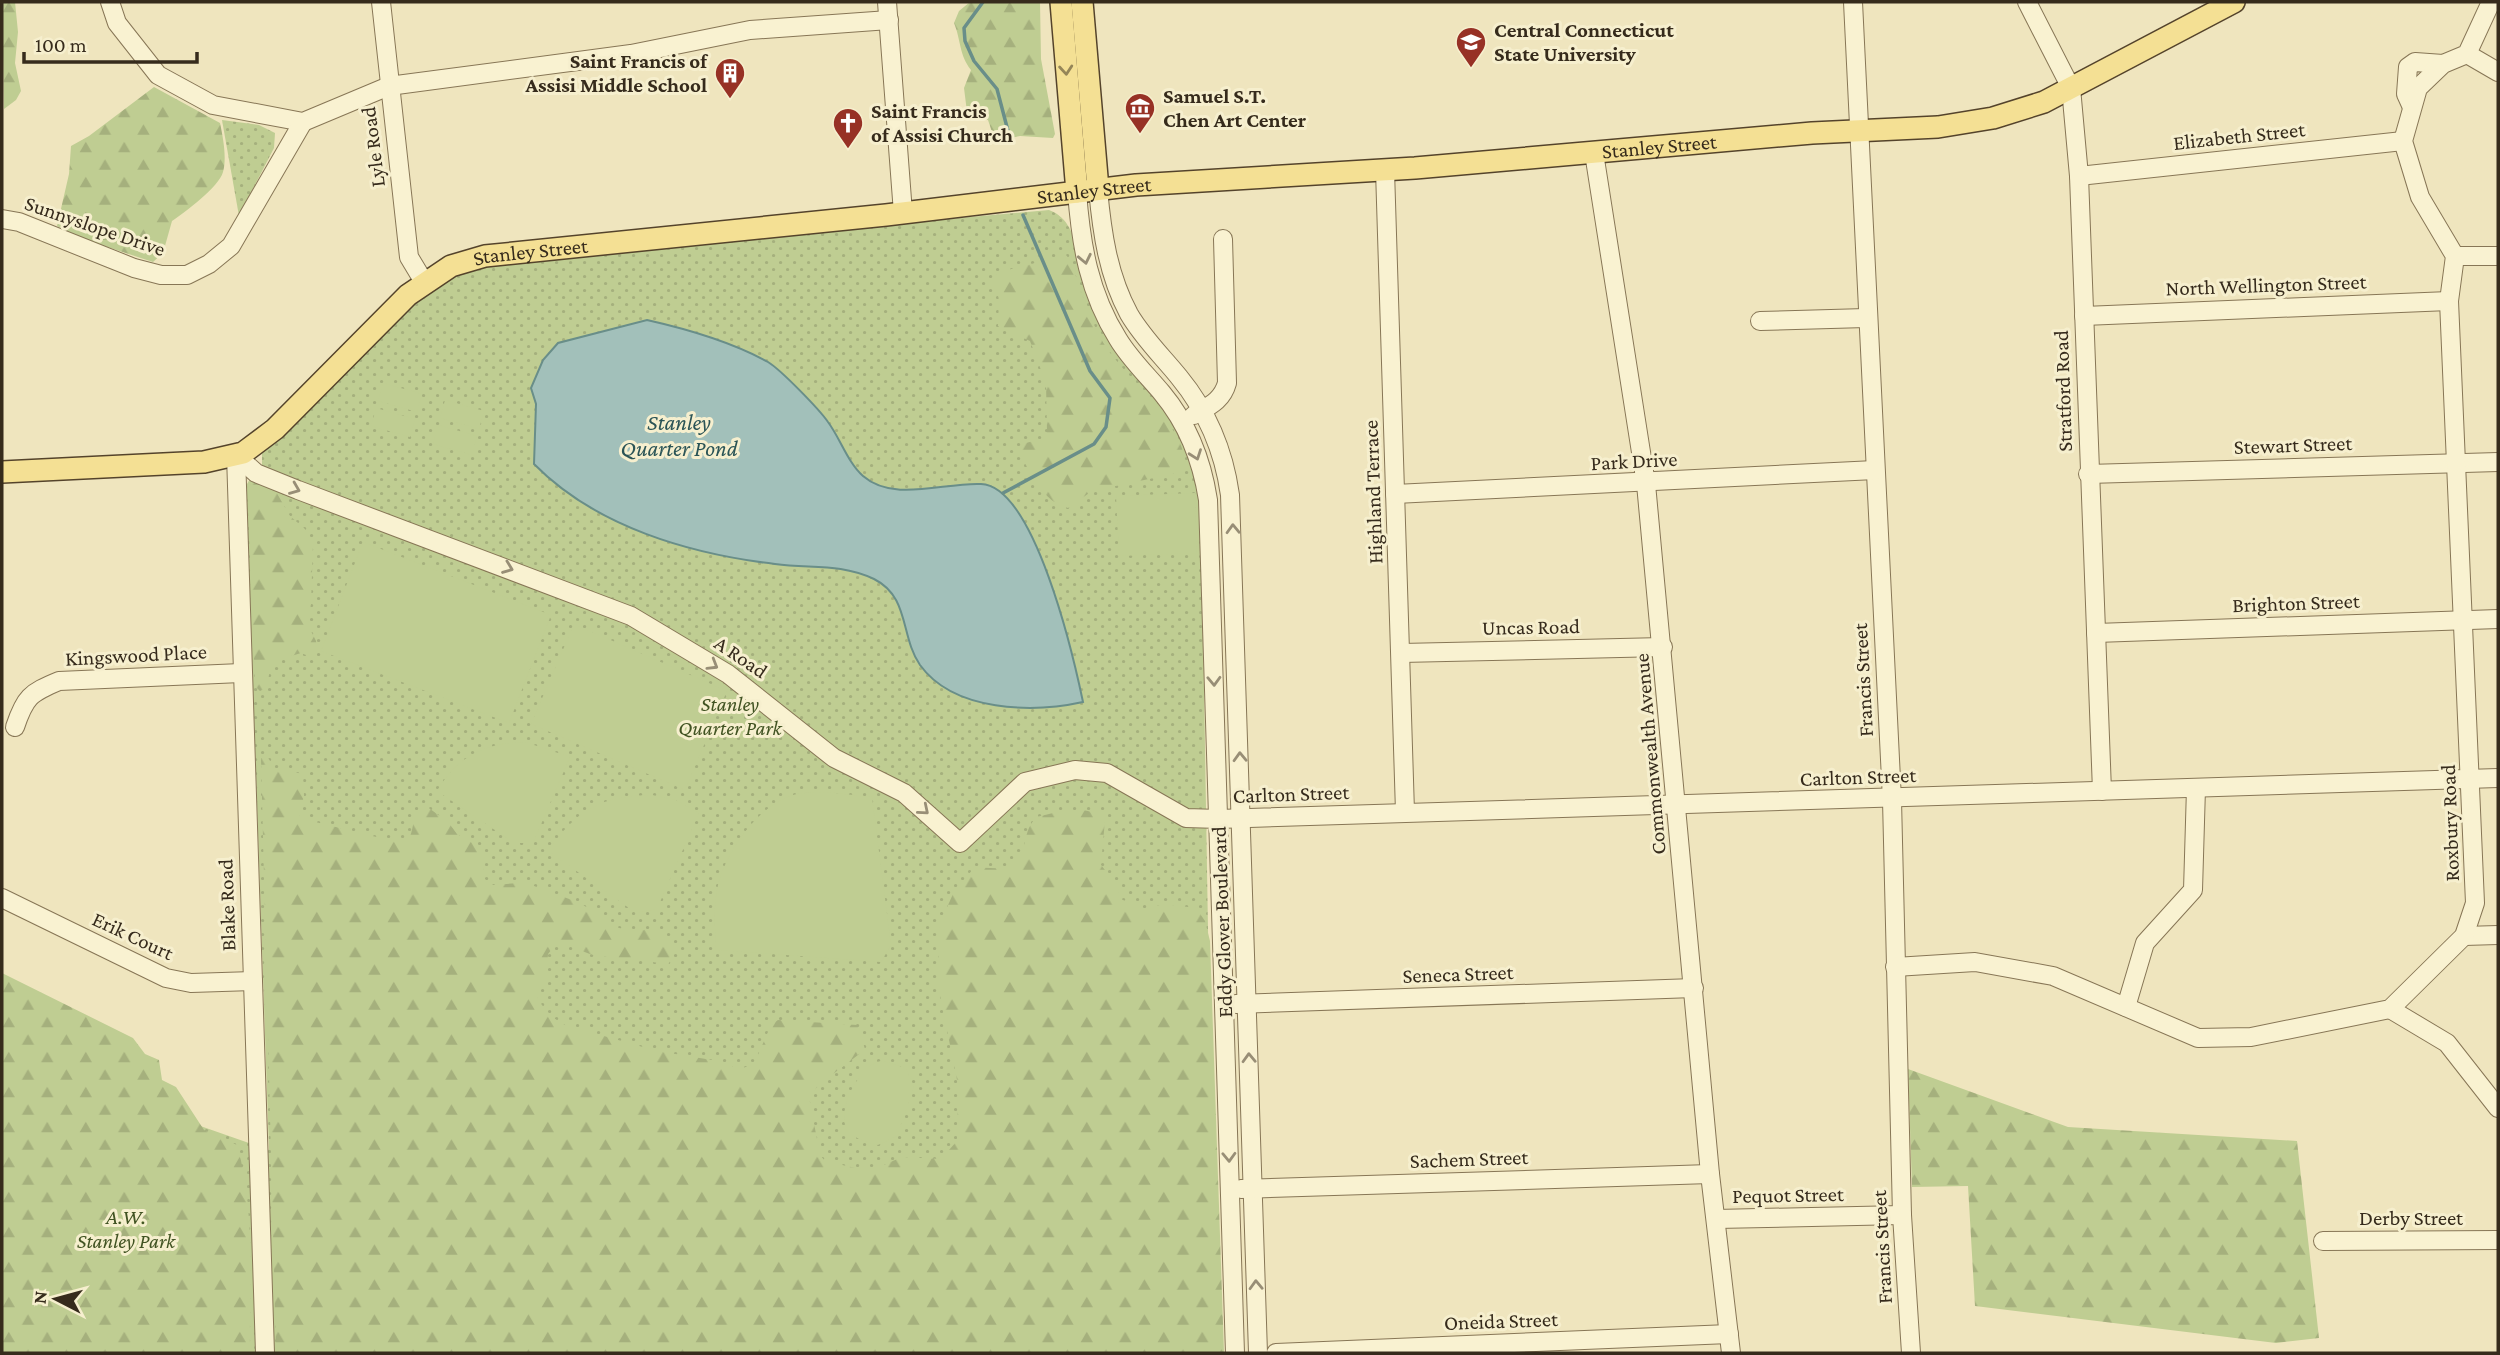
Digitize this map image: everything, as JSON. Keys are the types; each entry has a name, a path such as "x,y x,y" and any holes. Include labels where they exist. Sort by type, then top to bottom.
{"main road":[{"path":"1060,2 1087,191"},
{"path":"1082,2 1087,191"},
{"name":"Stanley Street","path":"2,472 204,462 236,455 268,436 382,319 425,282 457,263 510,252 903,213 1087,191 1949,126 1993,118 2036,105 2234,2"}],"street":[{"path":"110,2 117,23 158,75 213,105 303,122 389,86 631,54 750,30 888,11 903,213"},
{"name":"Lyle Road","path":"381,2 409,257 425,282"},
{"name":"Francis Street","path":"1853,2 1892,800 1902,1215 1911,1353"},
{"name":"Stratford Road","path":"2027,2 2071,88 2079,176 2088,474 2102,791"},
{"path":"2491,2 2467,54 2443,64 2418,88 2411,104 2403,141 2420,197 2455,256 2498,256"},
{"path":"2467,54 2498,72"},
{"name":"Sunnyslope Drive","path":"2,219 19,222 134,268 161,275 187,275 209,264 231,246 303,122"},
{"name":"Elizabeth Street","path":"2079,176 2403,141"},
{"name":"Commonwealth Avenue","path":"1594,153 1646,484 1710,1174 1731,1353"},
{"name":"Highland Terrace","path":"1385,170 1405,812"},
{"name":"Eddy Glover Boulevard","path":"1087,191 1125,307 1143,335 1183,382 1202,410 1220,450 1230,489 1258,1353"},
{"name":"Eddy Glover Boulevard","path":"1087,191 1084,256 1099,304 1120,342 1182,422 1197,455 1206,491 1235,1353"},
{"path":"1182,422 1224,394 1227,383 1223,239"},
{"name":"Roxbury Road","path":"2390,1009 2464,936 2475,902 2466,620 2449,301 2455,256"},
{"name":"North Wellington Street","path":"2084,316 2449,301"},
{"path":"1760,321 1867,318"},
{"name":"Blake Road","path":"236,455 265,1353"},
{"name":"A Road","path":"236,455 256,473 631,616 728,674 780,711 834,758 904,793 960,843 1025,782 1075,770 1107,773 1186,818 1219,819"},
{"name":"Stewart Street","path":"2088,474 2498,462"},
{"name":"Park Drive","path":"1395,494 1646,484 1875,470"},
{"path":"1212,611 1235,610"},
{"name":"Brighton Street","path":"2096,633 2498,619"},
{"name":"Uncas Road","path":"1401,653 1662,647"},
{"name":"Kingswood Place","path":"15,727 23,701 35,691 59,681 241,673"},
{"name":"Carlton Street","path":"1219,819 1892,800 2498,778"},
{"path":"2126,1007 2145,943 2193,890 2196,788"},
{"name":"Erik Court","path":"2,882 2,897 166,978 191,983 253,981"},
{"path":"2464,936 2498,935"},
{"path":"1895,967 1975,962 2053,976 2198,1038 2251,1037 2390,1009 2447,1043 2496,1101"},
{"name":"Seneca Street","path":"1224,1005 1694,988"},
{"name":"Sachem Street","path":"1230,1189 1710,1174"},
{"name":"Pequot Street","path":"1716,1219 1902,1215"},
{"name":"Derby Street","path":"2323,1241 2498,1240"},
{"name":"Oneida Street","path":"1276,1353 1729,1334"}],"green space":[{"path":"2,2 15,2 18,32 15,63 21,91 16,100 4,109"},
{"path":"970,2 1040,2 1041,59 1055,134 1053,138 1020,136 995,141 988,120 973,117 967,112 964,88 971,70 962,53 954,23 959,11"},
{"path":"154,87 220,123 225,160 223,172 215,185 172,221 163,253 153,262 74,236 57,226 69,174 71,146 89,136"},
{"path":"222,120 259,125 275,133 274,148 239,216"},
{"name":"Stanley Quarter Park","path":"1049,210 1060,216 1068,225 1090,302 1109,338 1131,371 1178,430 1191,461 1201,505 1215,1353 2,1353 2,1024 189,1122 269,1150 246,486 262,468 262,452 401,313 427,292 457,275 487,265 688,242"},
{"path":"1066,255 1071,261 1086,306 1106,347 1170,425 1180,442 1184,458 1182,472 1092,491 1068,508 1051,500 1044,493 1019,451 1021,444 1043,439 1047,432 1046,383 1030,341 998,326 999,300 994,277 1000,272"},
{"path":"383,383 422,394 417,412 378,401"},
{"path":"445,400 484,411 479,429 440,418"},
{"path":"376,408 415,419 410,437 371,426"},
{"path":"438,425 477,436 472,455 433,444"},
{"path":"250,479 275,490 290,516 305,529 313,543 311,604 307,623 316,641 317,652 311,657 301,653 272,662 266,688 260,691 255,686 247,484"},
{"path":"1195,493 1197,553 1119,556 1116,496"},
{"path":"363,542 551,615 509,723 321,651"},
{"path":"574,624 727,691 685,790 531,724"},
{"path":"525,742 570,757 533,843 514,843 437,791 463,760 497,745"},
{"path":"261,758 268,758 275,768 303,774 304,796 299,818 405,844 411,835 418,809 422,805 426,806 448,822 457,834 478,846 485,859 483,874 486,881 493,885 519,883 534,886 580,903 619,928 635,931 658,928 669,938 675,952 668,965 594,955 557,943 548,954 546,978 537,999 552,1017 565,1025 657,1051 718,1061 740,1069 754,1064 771,1025 778,1020 857,1025 865,1049 819,1085 809,1097 820,1155 825,1161 864,1170 902,1157 941,1159 957,1141 958,1085 937,980 940,923 953,894 973,869 1003,868 1014,863 1022,851 1028,830 1037,817 1072,810 1098,815 1105,820 1101,865 1116,884 1121,899 1142,909 1164,904 1196,908 1205,921 1210,941 1224,1353 276,1353"},
{"path":"826,792 872,797 891,945 881,962 716,950 716,893 722,872 736,844 756,819 780,801 797,794"},
{"path":"652,795 676,800 699,813 657,909 636,913 548,851 569,825 592,808 618,798"},
{"name":"A.W. Stanley Park","path":"2,973 133,1038 145,1054 159,1060 162,1080 176,1087 204,1130 237,1145 249,1222 250,1353 2,1353"},
{"path":"883,1061 906,1068 914,1087 897,1136 878,1145 851,1134 845,1123 844,1112 859,1078 866,1069"},
{"path":"1908,1069 2068,1127 2297,1141 2319,1338 2276,1343 1975,1306 1968,1186 1912,1187"}],"water":[{"name":"Stanley Quarter Pond","path":"647,320 740,348 774,366 817,408 858,471 875,484 904,490 981,484 1001,492 1018,513 1035,543 1049,578 1071,650 1083,702 1018,708 973,700 953,692 935,681 920,665 909,642 894,596 874,579 849,571 743,559 678,545 615,521 559,486 534,464 536,404 531,388 543,360 558,343"}],"waterway":[{"path":"983,2 964,28 965,41 974,61 997,89 1008,131"},
{"path":"1003,493 1094,444 1106,427 1110,398 1090,371 1023,215"}],"place":[{"name":"Central Connecticut State University","path":"1471,69"},
{"name":"Saint Francis of Assisi Middle School","path":"730,100"},
{"name":"Samuel S.T. Chen Art Center","path":"1140,135"},
{"name":"Saint Francis of Assisi Church","path":"848,150"}]}
